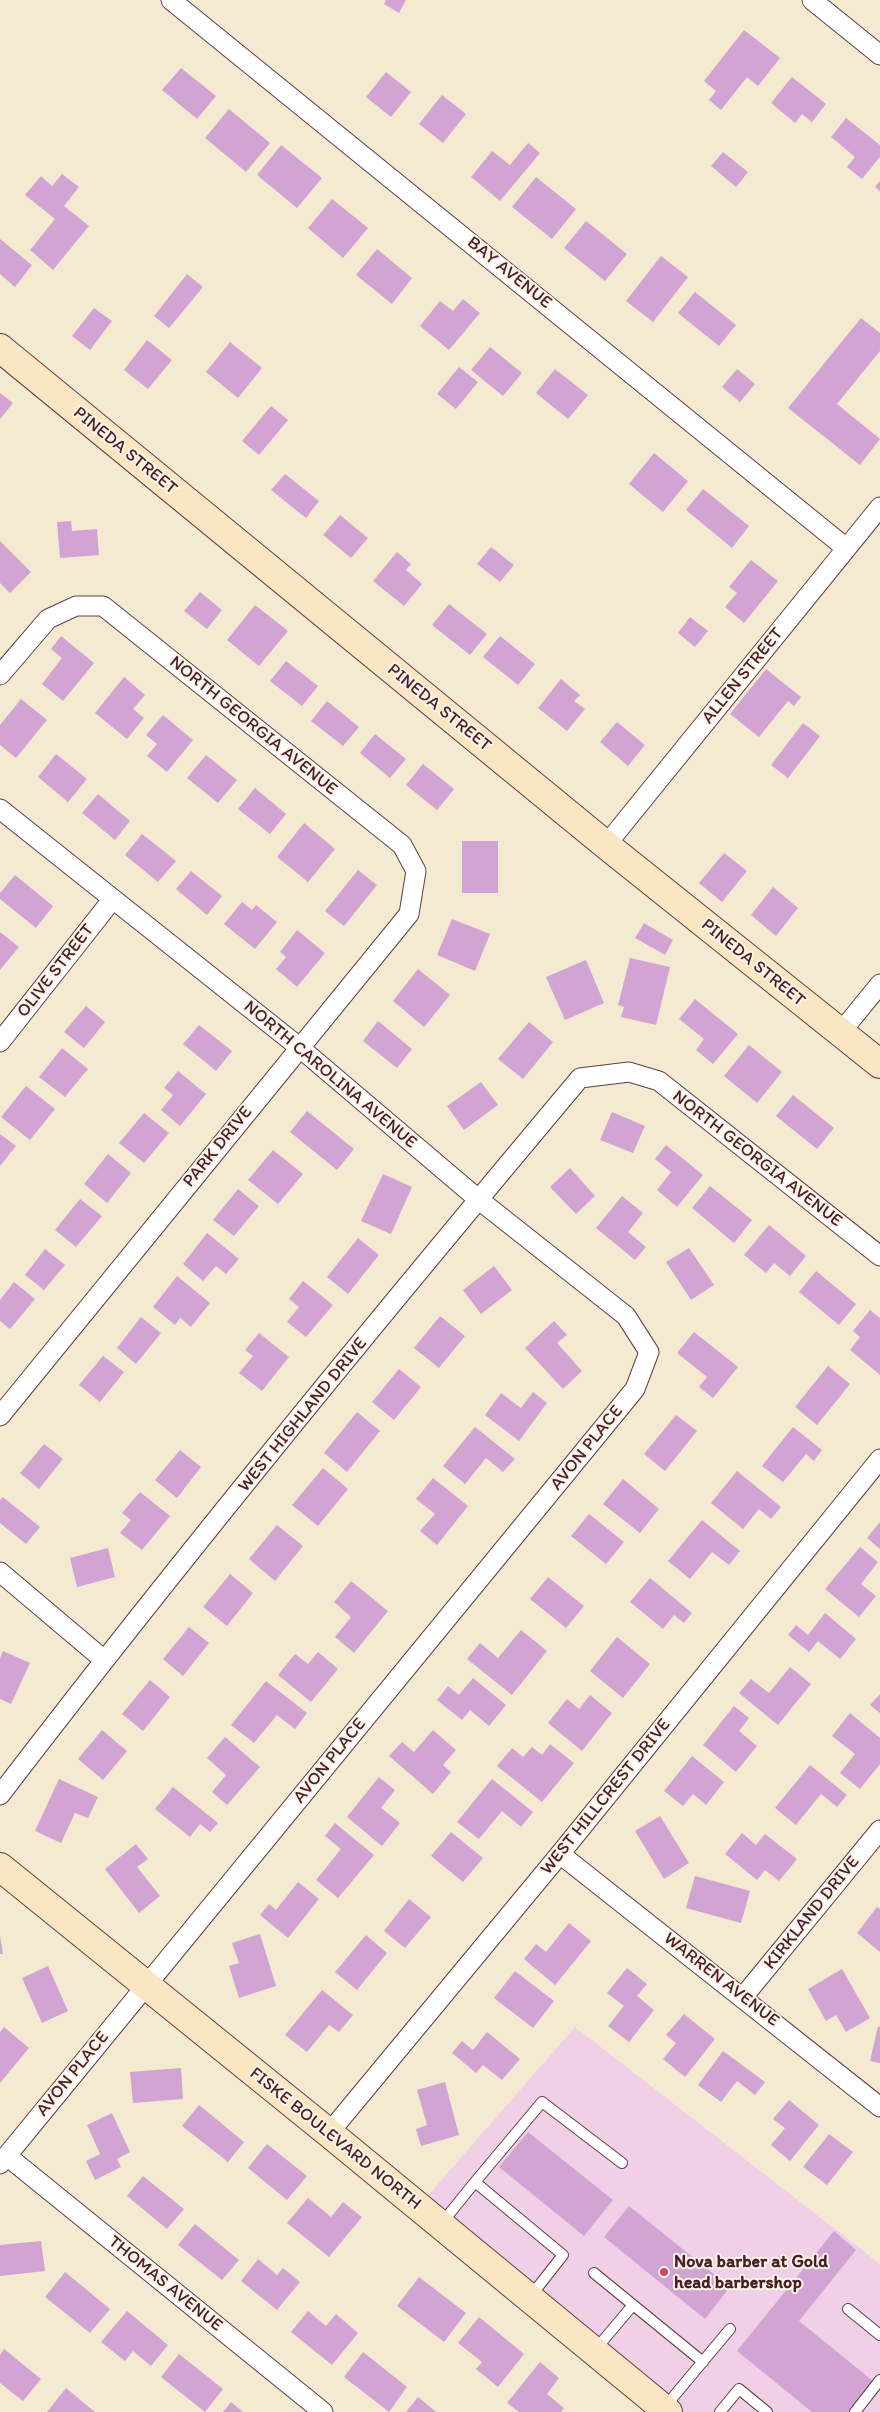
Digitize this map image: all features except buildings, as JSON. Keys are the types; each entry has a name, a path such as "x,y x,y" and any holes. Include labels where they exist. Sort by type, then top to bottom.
{"street":[{"name":"BAY AVENUE","path":"171,0 846,548"},
{"path":"812,0 880,55"},
{"name":"PINEDA STREET","path":"0,348 606,845 880,1064"},
{"name":"ALLEN STREET","path":"606,845 880,507"},
{"name":"NORTH GEORGIA AVENUE","path":"0,675 48,619 76,606 103,606 402,845 416,871"},
{"name":"NORTH CAROLINA AVENUE","path":"0,809 299,1047 478,1200 626,1316 649,1352"},
{"name":"PARK DRIVE","path":"0,1416 409,914 416,871"},
{"name":"OLIVE STREET","path":"0,1042 112,900"},
{"path":"841,1032 880,984"},
{"name":"NORTH GEORGIA AVENUE","path":"629,1072 659,1082 880,1256"},
{"name":"WEST HIGHLAND DRIVE","path":"0,1795 104,1660 478,1200 580,1078 629,1072"},
{"name":"AVON PLACE","path":"3,2160 635,1389 649,1352"},
{"name":"WEST HILLCREST DRIVE","path":"329,2133 560,1854 880,1459"},
{"path":"0,1572 104,1660"},
{"name":"KIRKLAND DRIVE","path":"743,1997 880,1830"},
{"name":"WARREN AVENUE","path":"560,1854 880,2107"},
{"name":"FISKE BOULEVARD NORTH","path":"0,1867 329,2133 666,2410"},
{"name":"THOMAS AVENUE","path":"3,2160 323,2412"}],"lane":[{"path":"440,2225 542,2102 622,2163"},
{"path":"475,2182 563,2255 530,2298"},
{"path":"594,2273 703,2362"},
{"path":"594,2351 633,2305"},
{"path":"848,2309 880,2335"},
{"path":"666,2410 730,2330"},
{"path":"855,2412 880,2380"},
{"path":"720,2412 739,2389 767,2412"}],"shaded area":[{"path":"575,2027 880,2264 880,2412 683,2412 425,2199"}],"place":[{"name":"Nova barber at Gold head barbershop","path":"664,2272"}]}
